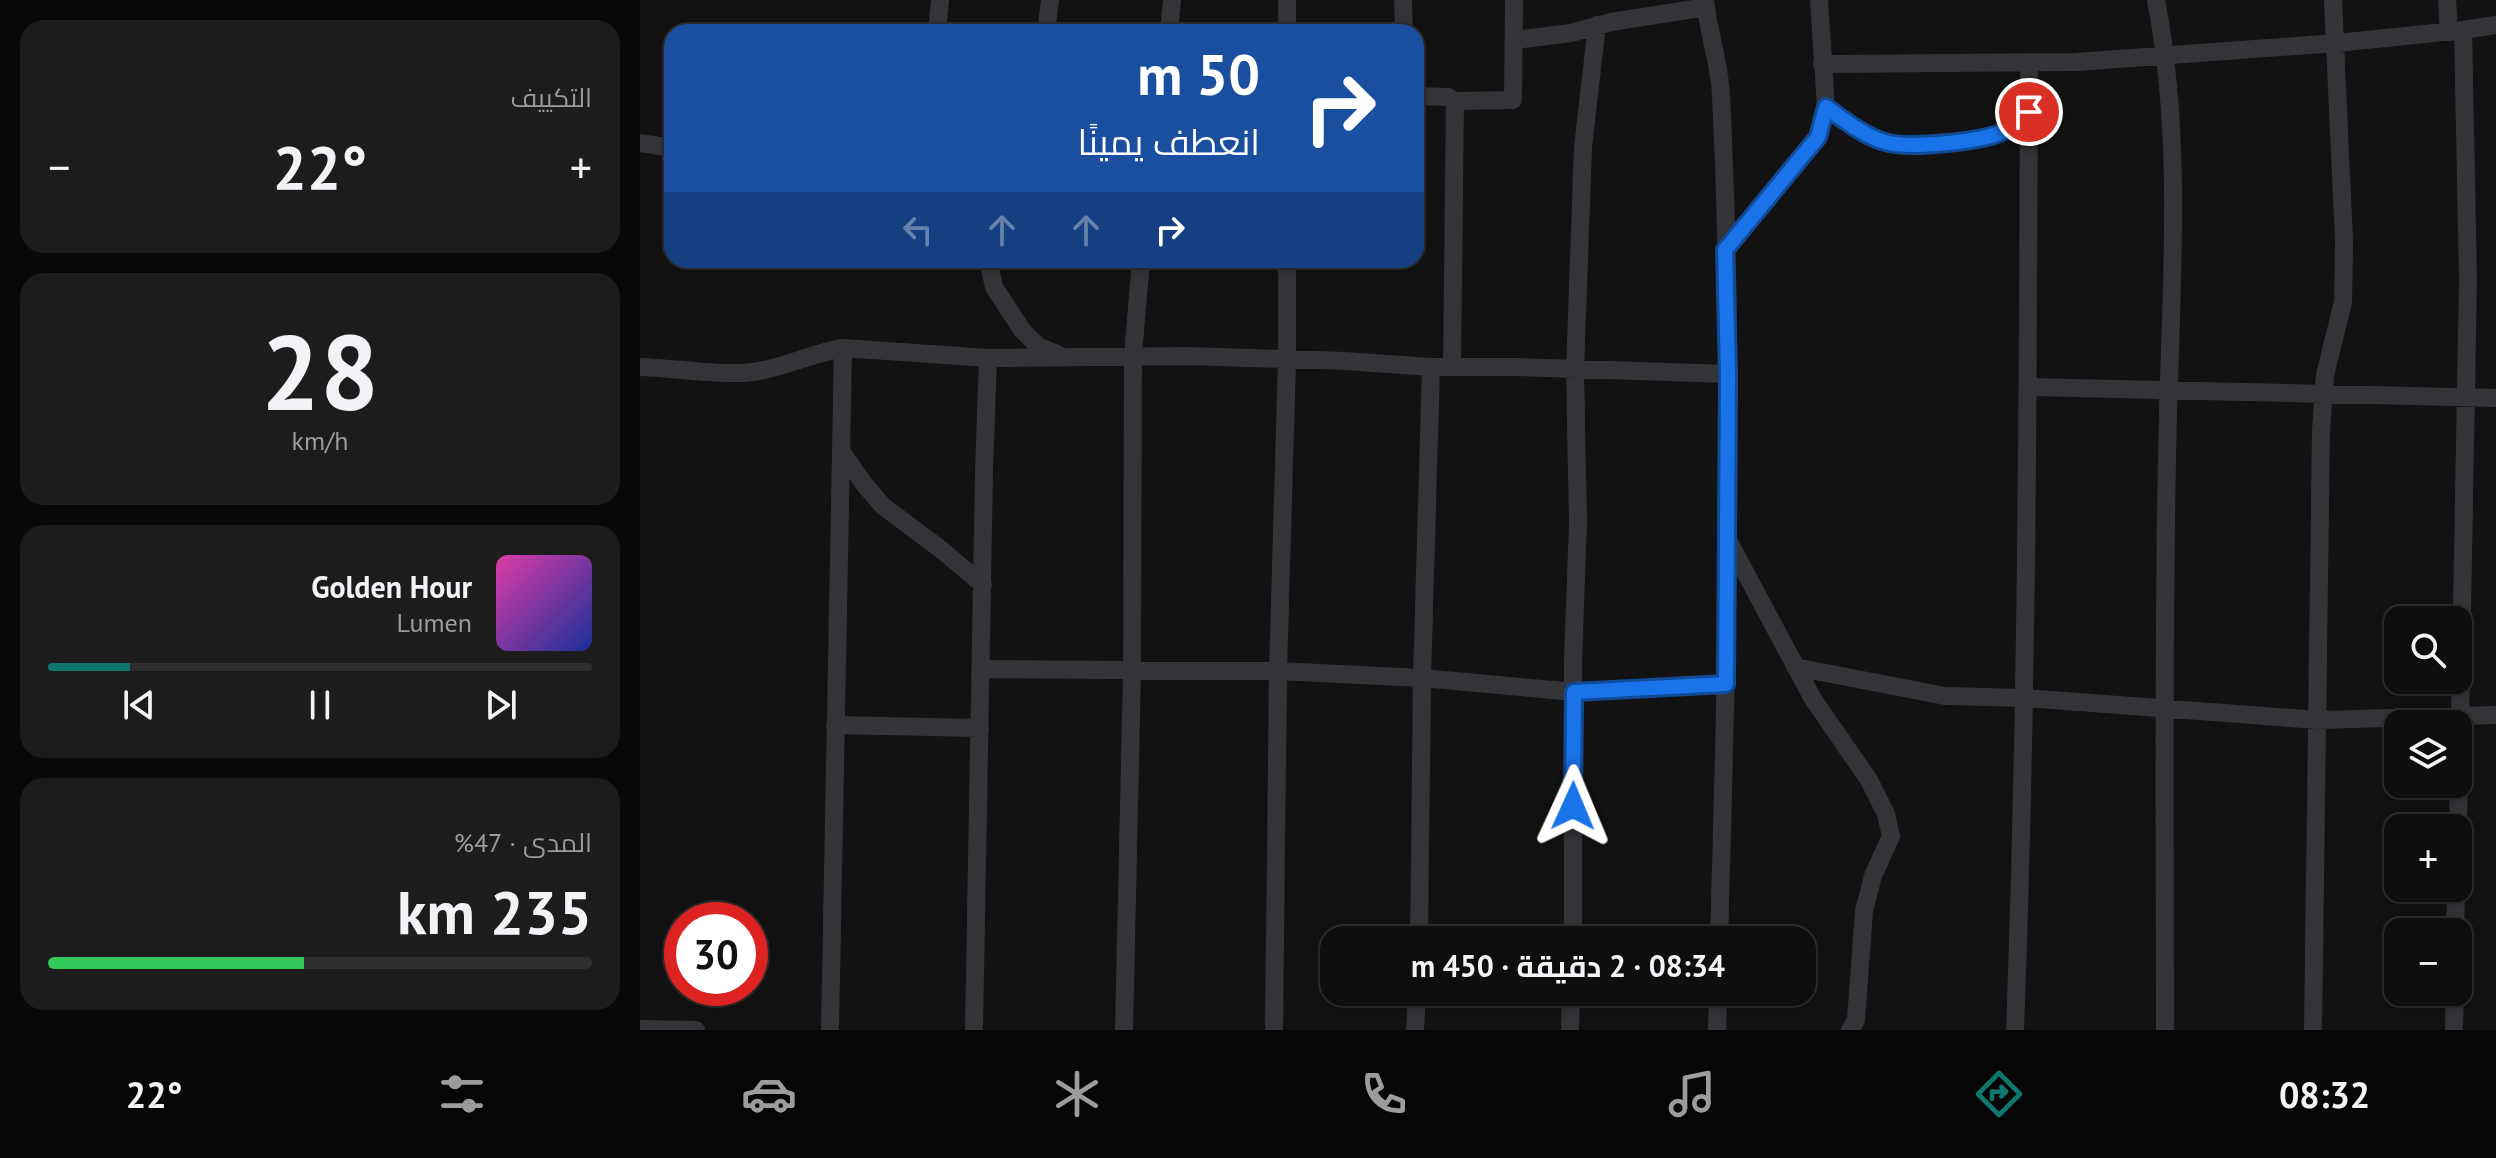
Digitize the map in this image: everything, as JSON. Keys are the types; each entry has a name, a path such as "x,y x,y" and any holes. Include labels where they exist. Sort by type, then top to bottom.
{"street":[{"path":"938,24 940,0"},
{"path":"1047,24 1050,0"},
{"path":"1170,24 1172,0"},
{"path":"1287,0 1287,24"},
{"path":"1403,0 1404,24"},
{"path":"1424,96 1448,97 1455,101 1513,100 1514,0"},
{"path":"1725,250 1818,137 1826,107 1819,0"},
{"path":"2156,0 2166,54 2172,187 2165,710 2165,1030"},
{"path":"2313,1030 2321,430 2324,393 2343,302 2344,241 2333,0"},
{"path":"2447,0 2456,31 2468,280 2461,710"},
{"path":"1515,40 1571,33 1706,4 1721,91 1728,374 1726,684 1719,926"},
{"path":"1573,926 1578,523 1575,370 1583,147 1597,25"},
{"path":"1822,64 2029,63 2337,43 2496,25"},
{"path":"2015,1030 2024,698 2029,63"},
{"path":"1452,367 1455,101"},
{"path":"1826,107 1855,127 1887,143 1971,141 2003,132 2029,112"},
{"path":"640,143 664,147"},
{"path":"990,268 994,287 1022,330 1039,347 1064,356"},
{"path":"1124,1030 1132,672 1133,355 1140,268"},
{"path":"1274,1030 1287,268"},
{"path":"640,367 748,372 775,368 843,348 988,358 1133,355 1431,367 1728,374"},
{"path":"830,1030 843,348"},
{"path":"974,1030 988,358"},
{"path":"1419,926 1422,678 1431,367"},
{"path":"2028,387 2496,398"},
{"path":"841,451 883,506 983,585"},
{"path":"1727,540 1813,699 1869,780 1886,814 1891,836 1873,876 1864,911 1856,1020 1850,1030"},
{"path":"1795,667 1945,696 2024,698 2318,720 2384,718"},
{"path":"981,669 1278,671 1422,678 1574,692 1726,684"},
{"path":"2472,715 2496,715"},
{"path":"835,725 980,728"},
{"path":"1415,1030 1416,1006"},
{"path":"1570,1030 1571,1006"},
{"path":"1717,1030 1718,1006"},
{"path":"2454,1030 2455,1006"},
{"path":"640,1029 696,1030"}],"route":[{"path":"1573,806 1574,692 1726,684 1728,374 1725,250 1818,137 1826,107 1855,127 1887,143 1971,141 2003,132 2029,112"}]}
